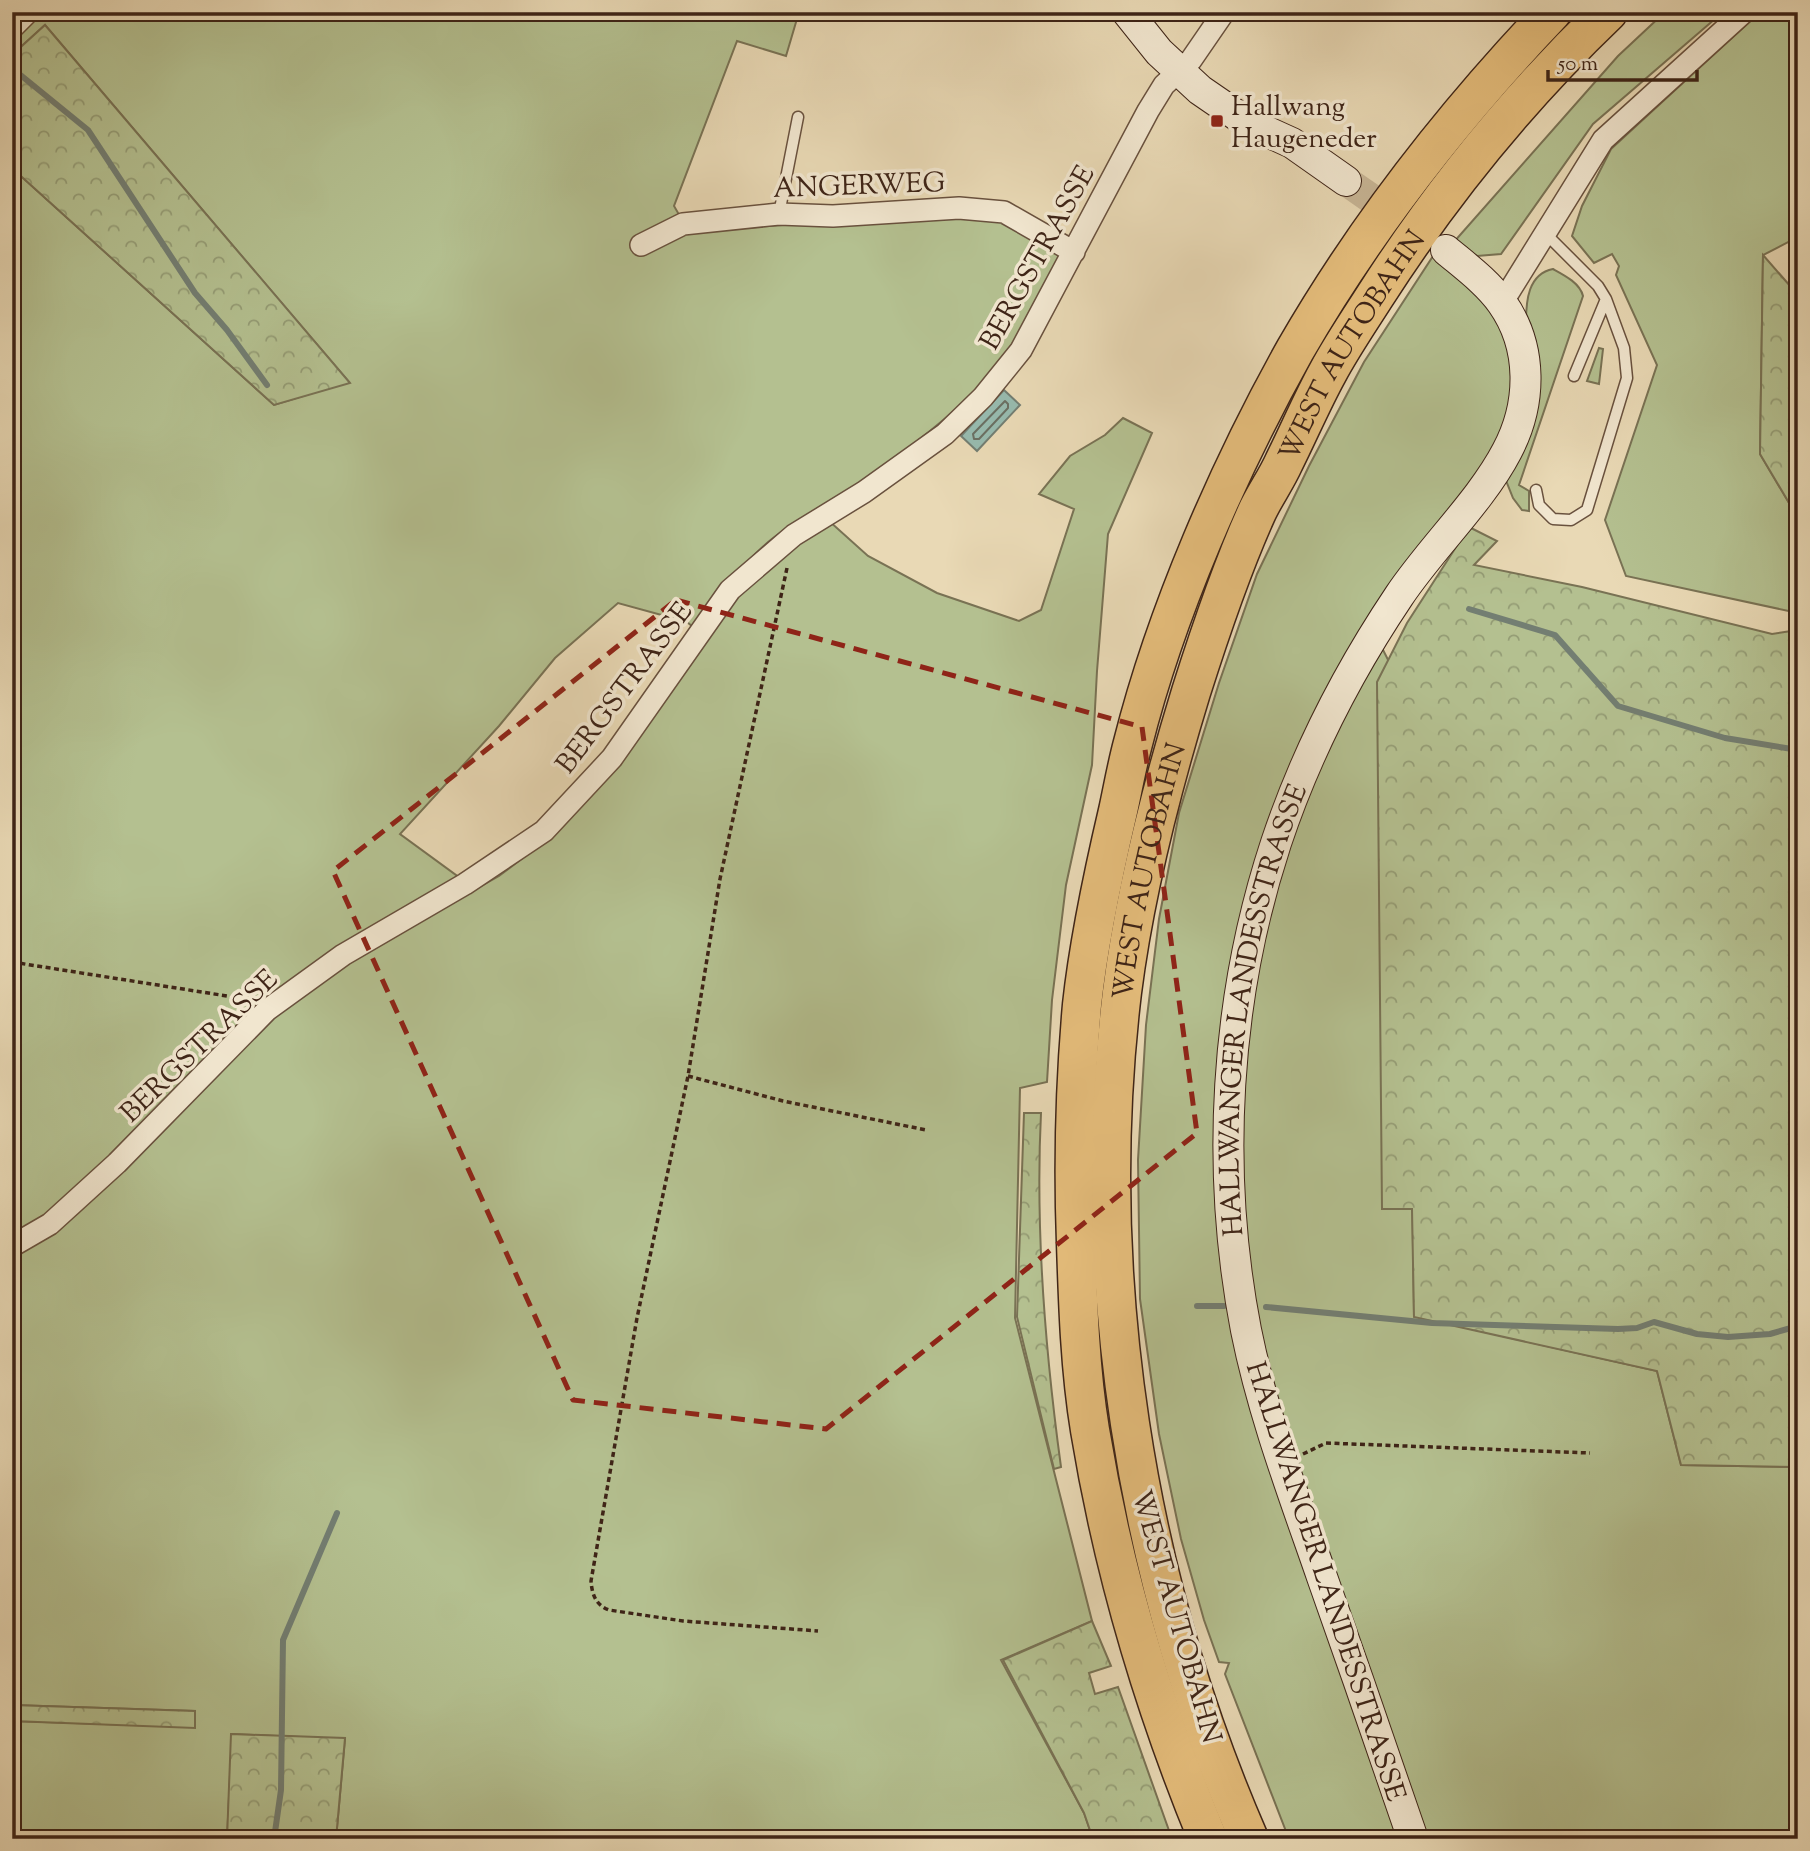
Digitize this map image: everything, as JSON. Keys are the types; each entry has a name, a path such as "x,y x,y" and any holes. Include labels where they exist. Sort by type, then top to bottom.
{"highway":[{"name":"WEST AUTOBAHN","path":"1208,1839 1190,1796 1156,1697 1125,1592 1089,1427 1077,1282 1074,1166 1083,1003 1101,883 1133,740 1166,637 1205,536 1250,437 1295,351 1389,207 1422,161 1552,12"},
{"name":"WEST AUTOBAHN","path":"1249,1839 1208,1732 1176,1633 1147,1528 1129,1416 1118,1315 1112,1205 1113,1156 1116,1061 1122,995 1140,883 1178,736 1214,619 1257,512 1282,468 1329,370 1390,272 1450,189 1514,111 1608,12"}],"street":[{"path":"12,28 28,12"},
{"path":"1127,12 1178,71 1225,109 1292,143 1346,181"},
{"name":"BERGSTRASSE","path":"12,1246 50,1224 117,1163 267,1010 343,954 465,884 544,831 611,758 730,590 794,535 864,492 946,434 983,397 1021,350 1164,85 1191,60 1224,12"},
{"path":"1502,303 1603,140 1744,12"},
{"name":"ANGERWEG","path":"641,245 683,225 779,214 833,216 959,208 1004,212 1074,252"},
{"name":"HALLWANGER LANDESSTRASSE","path":"1413,1839 1282,1464 1255,1371 1246,1328 1232,1223 1229,1139 1231,1069 1239,999 1254,919 1276,842 1302,775 1363,652 1401,591 1507,452 1525,400 1524,355 1518,332 1502,303 1446,250"}],"lane":[{"path":"779,214 798,117"},
{"path":"1536,490 1539,505 1553,519 1572,520 1587,510 1628,378 1624,348 1606,299 1598,286 1544,232"},
{"path":"1574,376 1606,299"}],"path":[{"path":"794,535 720,879 688,1076 637,1318 591,1581 592,1591 601,1607 609,1610 683,1621 818,1631"},
{"path":"12,962 227,996 267,1010"},
{"path":"688,1076 783,1101 926,1130"},
{"path":"1282,1464 1326,1443 1590,1453"}],"highlighted area":[{"path":"676,600 1142,727 1197,1133 826,1429 573,1400 333,871"}],"green space":[{"path":"12,12 799,12 786,56 737,41 674,206 689,232 903,216 988,215 1053,245 1060,260 1014,341 992,372 967,399 892,460 767,543 693,627 687,622 618,603 555,658 499,726 400,834 460,878 330,953 110,1161 63,1202 12,1238 12,168 274,405 349,382 45,25 12,55"},
{"path":"1665,12 1723,12 1593,124 1501,254 1477,256 1453,243 1618,56"},
{"path":"1760,12 1798,12 1798,237 1763,255 1760,454 1798,518 1798,613 1626,576 1605,520 1657,365 1616,275 1619,266 1612,254 1594,263 1572,236 1582,206 1611,149"},
{"path":"45,25 350,383 274,405 12,168 12,55"},
{"path":"1435,253 1491,305 1513,357 1509,421 1381,646 1405,693 1414,1316 1657,1371 1681,1465 1798,1467 1798,1839 1289,1839 1225,1674 1229,1663 1219,1662 1181,1539 1159,1434 1140,1299 1138,1160 1146,1025 1159,919 1179,813 1219,683 1257,574 1309,466 1364,362"},
{"path":"1763,255 1798,295 1798,518 1760,454"},
{"path":"1553,269 1575,283 1583,296 1519,485 1529,491 1529,511 1522,510 1513,498 1505,478 1528,297 1538,276"},
{"path":"1599,348 1603,349 1599,384 1587,381"},
{"path":"1123,418 1152,433 1108,534 1092,765 1066,885 1052,1000 1047,1082 1020,1088 1015,1318 1092,1621 1001,1660 1084,1813 1093,1839 336,1839 345,1739 232,1734 227,1839 12,1839 12,1721 195,1727 195,1711 12,1705 12,1257 77,1214 254,1031 344,964 499,876 545,841 731,604 754,578 828,520 868,556 937,593 1019,621 1041,610 1074,509 1039,494 1070,456 1105,435"},
{"path":"1469,527 1497,541 1474,565 1582,587 1772,634 1798,630 1798,1467 1681,1465 1657,1371 1414,1317 1412,1209 1382,1209 1377,682 1407,623"},
{"path":"1024,1113 1041,1113 1040,1246 1050,1379 1061,1467 1054,1469 1017,1317"},
{"path":"1092,1621 1111,1666 1089,1673 1095,1694 1118,1687 1172,1839 1093,1839 1084,1813 1003,1660"},
{"path":"12,1705 195,1711 195,1728 12,1721"},
{"path":"231,1734 345,1738 336,1839 227,1839"}],"water":[{"path":"1004,390 1020,405 977,451 961,436"}],"waterway":[{"path":"18,73 88,130 195,293 227,330 267,385"},
{"path":"1798,286 1794,329 1798,338"},
{"path":"1469,609 1555,635 1618,706 1725,738 1798,750"},
{"path":"1197,1306 1224,1306"},
{"path":"1266,1307 1432,1323 1618,1329 1637,1328 1654,1322 1697,1334 1728,1337 1770,1334 1798,1326"},
{"path":"274,1839 281,1790 283,1640 337,1513"}],"tunnel":[{"path":"1346,181 1405,222"}],"place":[{"name":"Hallwang Haugeneder","path":"1217,121"}]}
